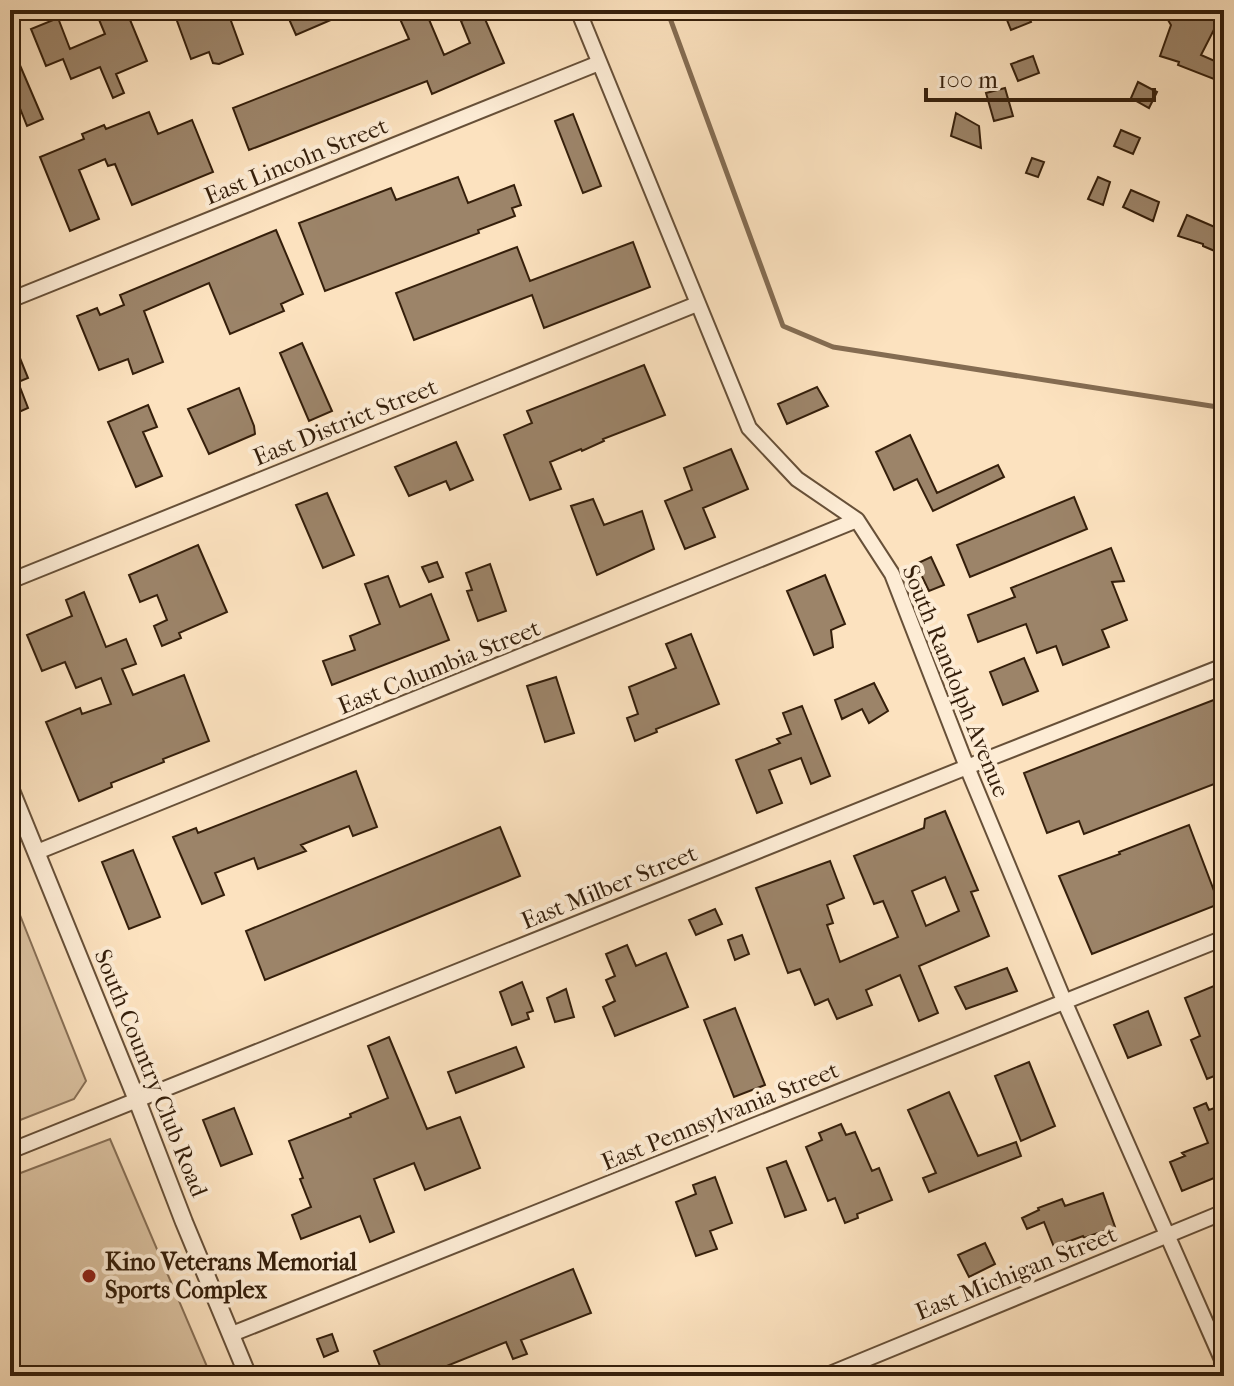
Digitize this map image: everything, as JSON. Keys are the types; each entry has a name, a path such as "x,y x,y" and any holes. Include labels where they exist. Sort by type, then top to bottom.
{"street":[{"name":"South Randolph Avenue","path":"578,10 749,428 797,479 857,520 892,574 967,767 1065,1003 1224,1364"},
{"name":"East Lincoln Street","path":"10,300 599,63"},
{"name":"East District Street","path":"10,581 697,304"},
{"name":"East Columbia Street","path":"37,852 857,520"},
{"name":"East Milber Street","path":"10,1151 1224,666"},
{"name":"South Country Club Road","path":"10,788 248,1376"},
{"name":"East Pennsylvania Street","path":"232,1334 1224,938"},
{"name":"East Michigan Street","path":"825,1376 1224,1212"}],"shaded area":[{"path":"10,890 86,1081 74,1099 10,1124"},
{"name":"Kino Veterans Memorial Sports Complex","path":"110,1139 211,1376 10,1376 10,1177"}],"building":[{"path":"95,10 126,10 147,61 116,74 124,93 113,98 100,67 71,79 63,59 46,66 31,29 58,18 70,49 105,34"},
{"path":"173,10 227,10 243,54 219,64 213,63 209,52 191,59"},
{"path":"285,10 354,10 296,35"},
{"path":"396,10 425,10 444,55 470,43 461,21 482,12 504,63 432,94 427,81 249,150 233,108 409,39"},
{"path":"1003,10 1026,10 1031,22 1011,30"},
{"path":"1162,10 1224,10 1201,55 1224,65 1219,81 1160,56 1171,25"},
{"path":"10,42 43,119 27,126 10,83"},
{"path":"1033,56 1039,73 1018,81 1011,64"},
{"path":"1138,82 1157,92 1149,108 1131,98"},
{"path":"1005,88 1013,116 994,121 986,93"},
{"path":"149,112 158,134 192,120 213,172 132,205 115,164 108,166 105,159 79,170 99,219 70,231 40,157 84,139 82,134 104,125 106,129"},
{"path":"956,113 979,126 981,148 951,136"},
{"path":"573,114 601,186 583,193 555,121"},
{"path":"1121,130 1140,138 1133,154 1114,146"},
{"path":"1032,158 1044,162 1038,177 1026,173"},
{"path":"458,177 468,203 514,185 521,205 512,208 515,216 478,230 479,233 325,291 299,223 391,188 396,200"},
{"path":"1098,177 1110,182 1103,205 1088,199"},
{"path":"1131,190 1159,202 1153,221 1123,207"},
{"path":"1187,215 1224,231 1224,255 1178,236"},
{"path":"276,230 303,294 281,304 284,311 230,334 209,283 144,311 163,362 133,374 128,359 99,370 77,316 97,308 100,315 124,305 120,295"},
{"path":"633,242 650,287 544,328 532,295 414,340 396,293 517,247 530,281"},
{"path":"11,336 28,378 18,382 28,408 10,416"},
{"path":"302,343 332,411 309,421 280,353"},
{"path":"644,365 665,415 550,462 561,489 530,500 504,435 532,423 527,411"},
{"path":"817,387 828,406 787,424 778,404"},
{"path":"239,388 255,434 209,454 188,409"},
{"path":"148,405 157,427 143,432 162,476 136,487 108,422"},
{"path":"910,435 937,493 998,465 1004,477 933,511 917,479 894,490 876,452"},
{"path":"456,442 473,480 450,490 446,481 409,496 395,467"},
{"path":"731,449 748,489 703,508 715,537 685,549 665,501 692,490 684,468"},
{"path":"327,493 354,555 323,568 296,505"},
{"path":"1074,497 1087,529 970,577 957,545"},
{"path":"593,499 604,525 642,511 654,549 597,575 571,506"},
{"path":"198,545 227,612 179,633 181,638 162,646 154,626 167,620 157,595 140,602 129,575"},
{"path":"1111,548 1124,581 1112,582 1127,620 1102,630 1109,647 1063,665 1056,646 1037,653 1026,624 978,642 968,615 1015,597 1011,588"},
{"path":"931,557 944,585 929,591 916,564"},
{"path":"437,562 443,577 429,582 422,567"},
{"path":"490,564 506,611 478,621 467,591 472,590 466,573"},
{"path":"825,575 845,624 831,630 833,647 814,655 787,591"},
{"path":"388,576 400,607 431,594 449,640 332,685 323,661 355,650 350,636 380,624 365,584"},
{"path":"84,592 106,647 126,639 136,664 122,669 133,695 184,675 209,741 111,783 112,787 79,801 46,722 80,708 82,714 111,704 101,678 76,688 65,662 42,671 27,635 72,616 66,600"},
{"path":"691,634 719,704 656,729 657,732 635,741 627,718 638,714 629,687 676,668 666,644"},
{"path":"1024,658 1038,691 1003,705 990,672"},
{"path":"556,677 574,733 545,742 527,686"},
{"path":"874,683 888,711 869,723 862,709 842,719 835,700"},
{"path":"1224,696 1224,808 1214,784 1084,834 1079,821 1047,833 1024,773"},
{"path":"802,706 830,776 811,784 801,758 769,770 782,803 757,813 736,760 780,743 777,739 791,734 783,713"},
{"path":"356,771 377,827 353,836 349,826 301,845 306,851 258,869 254,858 215,873 224,895 202,904 173,837 196,828 198,833"},
{"path":"945,811 978,890 971,892 989,936 919,966 938,1013 919,1021 900,975 866,990 872,1005 837,1019 828,999 815,1005 800,969 788,973 756,888 830,861 844,898 827,905 833,923 827,925 840,962 898,937 883,901 874,904 854,856 924,828 925,819","holes":["945,877 959,911 926,926 912,891"]},
{"path":"1189,825 1219,904 1092,954 1059,876"},
{"path":"500,827 520,876 265,980 246,931"},
{"path":"133,850 160,917 129,929 102,862"},
{"path":"715,909 722,924 696,935 689,920"},
{"path":"742,935 749,954 735,960 728,940"},
{"path":"627,945 636,966 666,953 688,1007 615,1036 603,1007 615,1001 606,980 615,976 606,954"},
{"path":"1007,968 1017,991 966,1009 955,987"},
{"path":"522,982 533,1011 527,1013 529,1019 512,1025 500,992"},
{"path":"1221,983 1224,991 1224,1072 1207,1079 1191,1040 1200,1036 1185,998"},
{"path":"566,989 574,1017 555,1022 547,998"},
{"path":"735,1008 765,1085 734,1097 704,1020"},
{"path":"1148,1011 1161,1045 1128,1058 1114,1025"},
{"path":"389,1037 427,1129 460,1117 480,1168 425,1190 414,1163 374,1179 394,1232 370,1242 360,1216 301,1239 292,1215 311,1207 289,1141 351,1117 350,1114 388,1098 368,1046"},
{"path":"516,1047 524,1067 456,1093 448,1072"},
{"path":"1029,1062 1055,1126 1021,1141 995,1076"},
{"path":"949,1092 978,1156 1016,1142 1021,1156 929,1192 923,1178 936,1173 908,1110"},
{"path":"1206,1103 1209,1110 1220,1106 1224,1117 1216,1120 1224,1140 1224,1174 1182,1191 1170,1162 1185,1156 1182,1153 1208,1143 1194,1108"},
{"path":"234,1108 252,1154 221,1166 203,1120"},
{"path":"841,1124 846,1135 855,1132 872,1171 879,1168 892,1200 857,1214 858,1218 845,1223 835,1198 828,1201 806,1147 822,1140 819,1133"},
{"path":"786,1161 806,1210 785,1217 767,1168"},
{"path":"715,1177 732,1223 710,1231 717,1249 696,1256 676,1202 696,1194 693,1185"},
{"path":"1103,1193 1115,1227 1084,1238 1054,1247 1044,1222 1027,1229 1022,1218 1062,1199 1065,1206"},
{"path":"985,1243 995,1264 969,1277 958,1255"},
{"path":"573,1269 591,1313 521,1340 527,1354 513,1359 506,1342 422,1376 384,1376 374,1351"},
{"path":"332,1334 338,1351 324,1357 317,1339"}],"waterway":[{"path":"667,10 783,326 833,347 1224,408"}],"place":[{"name":"Kino Veterans Memorial Sports Complex","path":"89,1276"}]}
